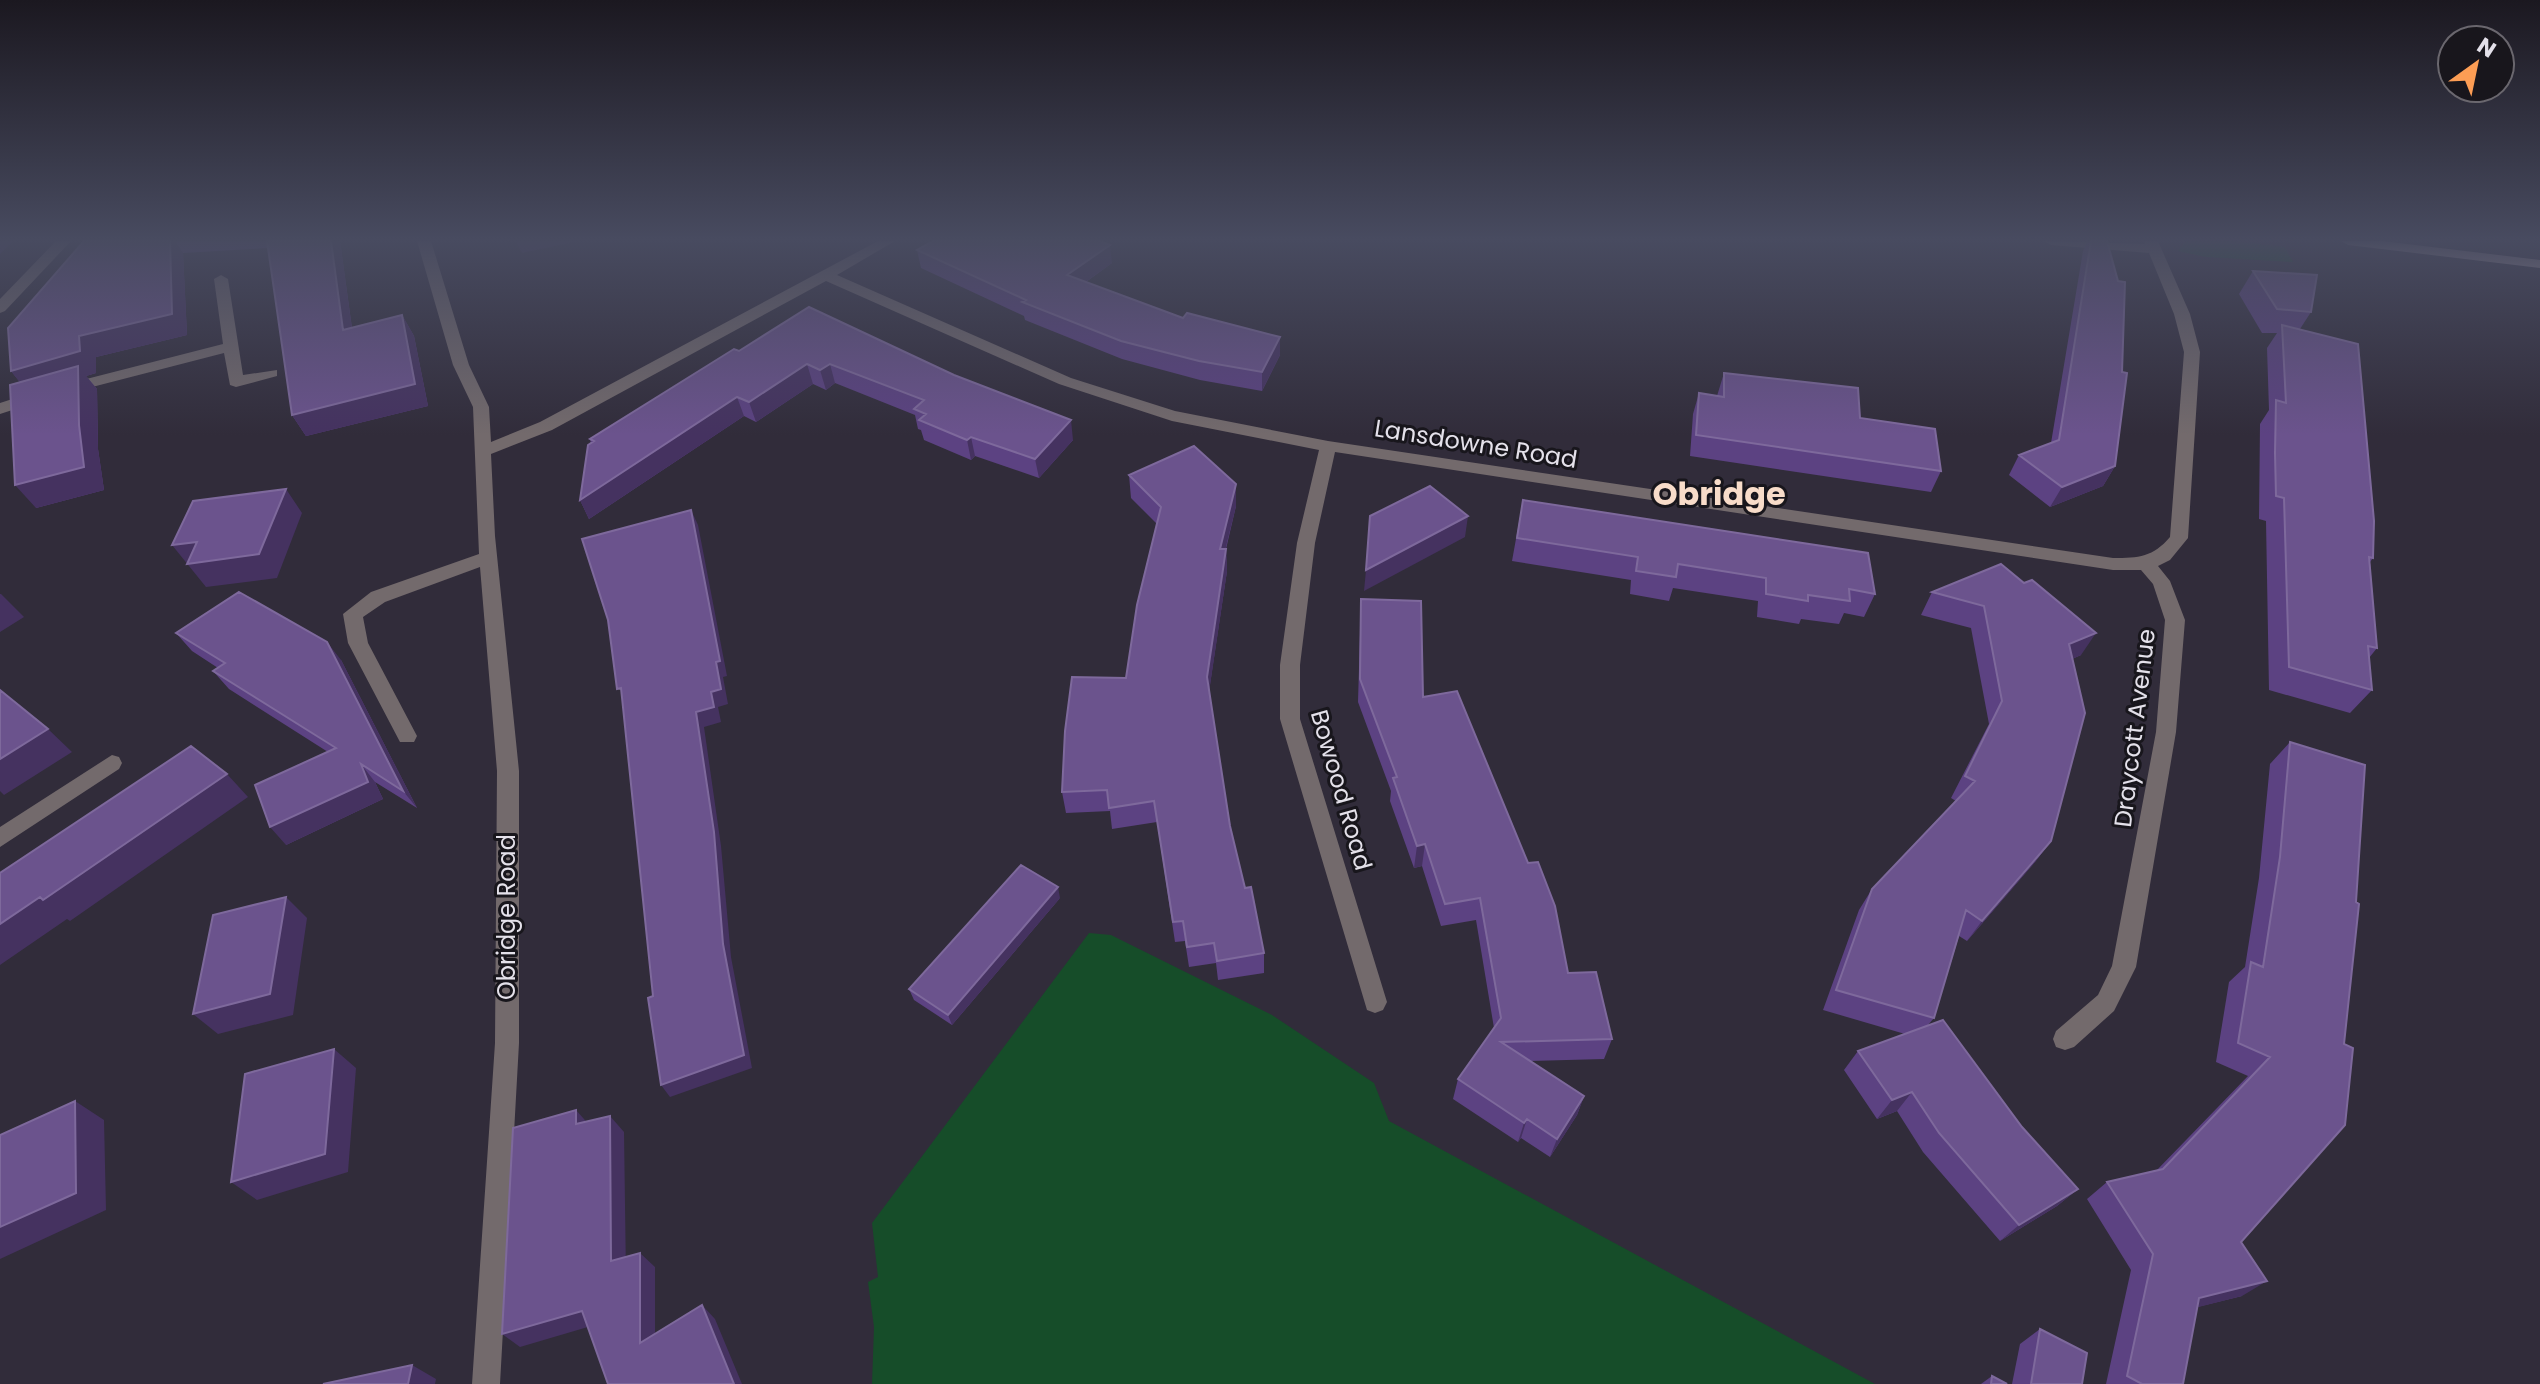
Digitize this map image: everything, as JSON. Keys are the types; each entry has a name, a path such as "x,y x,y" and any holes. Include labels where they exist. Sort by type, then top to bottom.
{"street":[{"path":"224,306 236,382 271,373"},
{"name":"Obridge Road","path":"443,306 461,365 481,407 488,557 508,786 507,1043 486,1384"},
{"path":"483,451 546,426 768,306"},
{"name":"Lansdowne Road","path":"894,306 1065,381 1172,416 1328,446 2113,564 2146,564"},
{"path":"2146,564 2164,556 2179,538 2192,352 2178,306"},
{"path":"0,409 136,369 229,347"},
{"name":"Bowood Road","path":"1328,446 1306,543 1290,665 1290,719 1375,1002"},
{"path":"407,736 358,643 345,608 488,557"},
{"name":"Draycott Avenue","path":"2065,1039 2106,1003 2124,967 2163,747 2175,620 2161,581 2146,564"},
{"path":"0,838 112,763"}],"green space":[{"path":"1089,933 1111,935 1272,1015 1374,1083 1389,1121 1875,1384 872,1384 874,1327 868,1282 878,1277 872,1223"}],"building":[{"path":"28,306 172,306 172,314 79,336 80,351 11,371 8,328"},
{"path":"276,306 340,306 343,330 402,315 415,384 292,415"},
{"path":"1031,306 1150,306 1183,318 1187,313 1280,337 1262,372 1199,361 1121,341"},
{"path":"2081,306 2124,306 2122,372 2127,373 2115,466 2062,487 2019,455 2059,440"},
{"path":"2275,306 2312,306 2311,312 2277,309"},
{"path":"809,307 954,375 1071,420 1035,459 971,437 967,440 919,420 926,414 914,409 924,400 830,364 820,370 807,364 749,402 737,397 580,500 588,445 594,441 590,439 734,349 739,351"},
{"path":"2282,325 2358,344 2374,521 2373,558 2369,557 2377,648 2368,646 2372,690 2289,667 2284,498 2276,496 2275,453 2276,400 2286,403"},
{"path":"78,366 79,425 84,467 15,485 10,385"},
{"path":"1724,373 1858,388 1860,418 1935,429 1941,471 1696,435 1699,393 1724,397"},
{"path":"1194,446 1236,484 1220,549 1226,549 1207,677 1230,826 1245,888 1251,887 1264,953 1217,961 1214,943 1187,947 1183,921 1173,922 1154,801 1109,808 1107,790 1062,792 1072,677 1126,678 1137,605 1161,507 1129,475"},
{"path":"1430,486 1468,516 1366,570 1370,516"},
{"path":"286,489 259,554 187,564 197,542 172,545 193,501"},
{"path":"1523,500 1868,553 1875,594 1849,589 1850,601 1808,595 1808,601 1766,594 1766,578 1678,564 1676,577 1636,571 1638,557 1517,538"},
{"path":"691,510 720,661 716,662 721,689 711,692 714,707 696,712 714,832 723,944 744,1055 661,1085 648,998 653,996 621,688 617,689 608,620 582,539"},
{"path":"2001,564 2024,583 2032,580 2096,633 2069,644 2085,713 2051,841 1982,921 1966,910 1934,1018 1836,990 1872,889 1975,781 1965,776 2002,701 1984,606 1932,592"},
{"path":"239,592 327,642 403,791 361,764 368,782 270,827 255,785 336,748 213,671 225,663 176,633"},
{"path":"1361,599 1421,601 1423,697 1457,691 1528,863 1538,862 1555,906 1568,973 1596,972 1612,1039 1501,1042 1584,1096 1557,1139 1527,1119 1524,1123 1458,1079 1501,1018 1480,898 1445,904 1425,844 1417,846 1393,778 1397,777 1360,679"},
{"path":"0,690 48,729 0,759"},
{"path":"2290,742 2365,765 2356,902 2359,904 2344,1044 2353,1048 2345,1125 2241,1242 2267,1281 2199,1298 2183,1384 2142,1384 2127,1376 2153,1254 2107,1182 2163,1169 2270,1057 2238,1043 2251,962 2263,967 2280,857"},
{"path":"191,746 227,774 43,900 40,897 0,924 0,873"},
{"path":"1021,865 1058,887 948,1015 909,989"},
{"path":"286,897 270,994 193,1014 213,915"},
{"path":"1943,1020 2022,1127 2078,1189 2019,1225 1939,1133 1912,1092 1892,1100 1858,1051"},
{"path":"334,1049 325,1154 231,1182 245,1074"},
{"path":"75,1101 76,1193 0,1227 0,1135"},
{"path":"576,1110 576,1124 610,1116 611,1261 640,1253 640,1343 702,1305 734,1384 608,1384 582,1311 502,1334 513,1128"},
{"path":"2040,1329 2087,1353 2082,1384 2031,1384"},
{"path":"412,1365 408,1384 323,1384"},
{"path":"1992,1376 2007,1384 1991,1384"}],"district":[{"name":"Obridge","path":"1719,494"}]}
